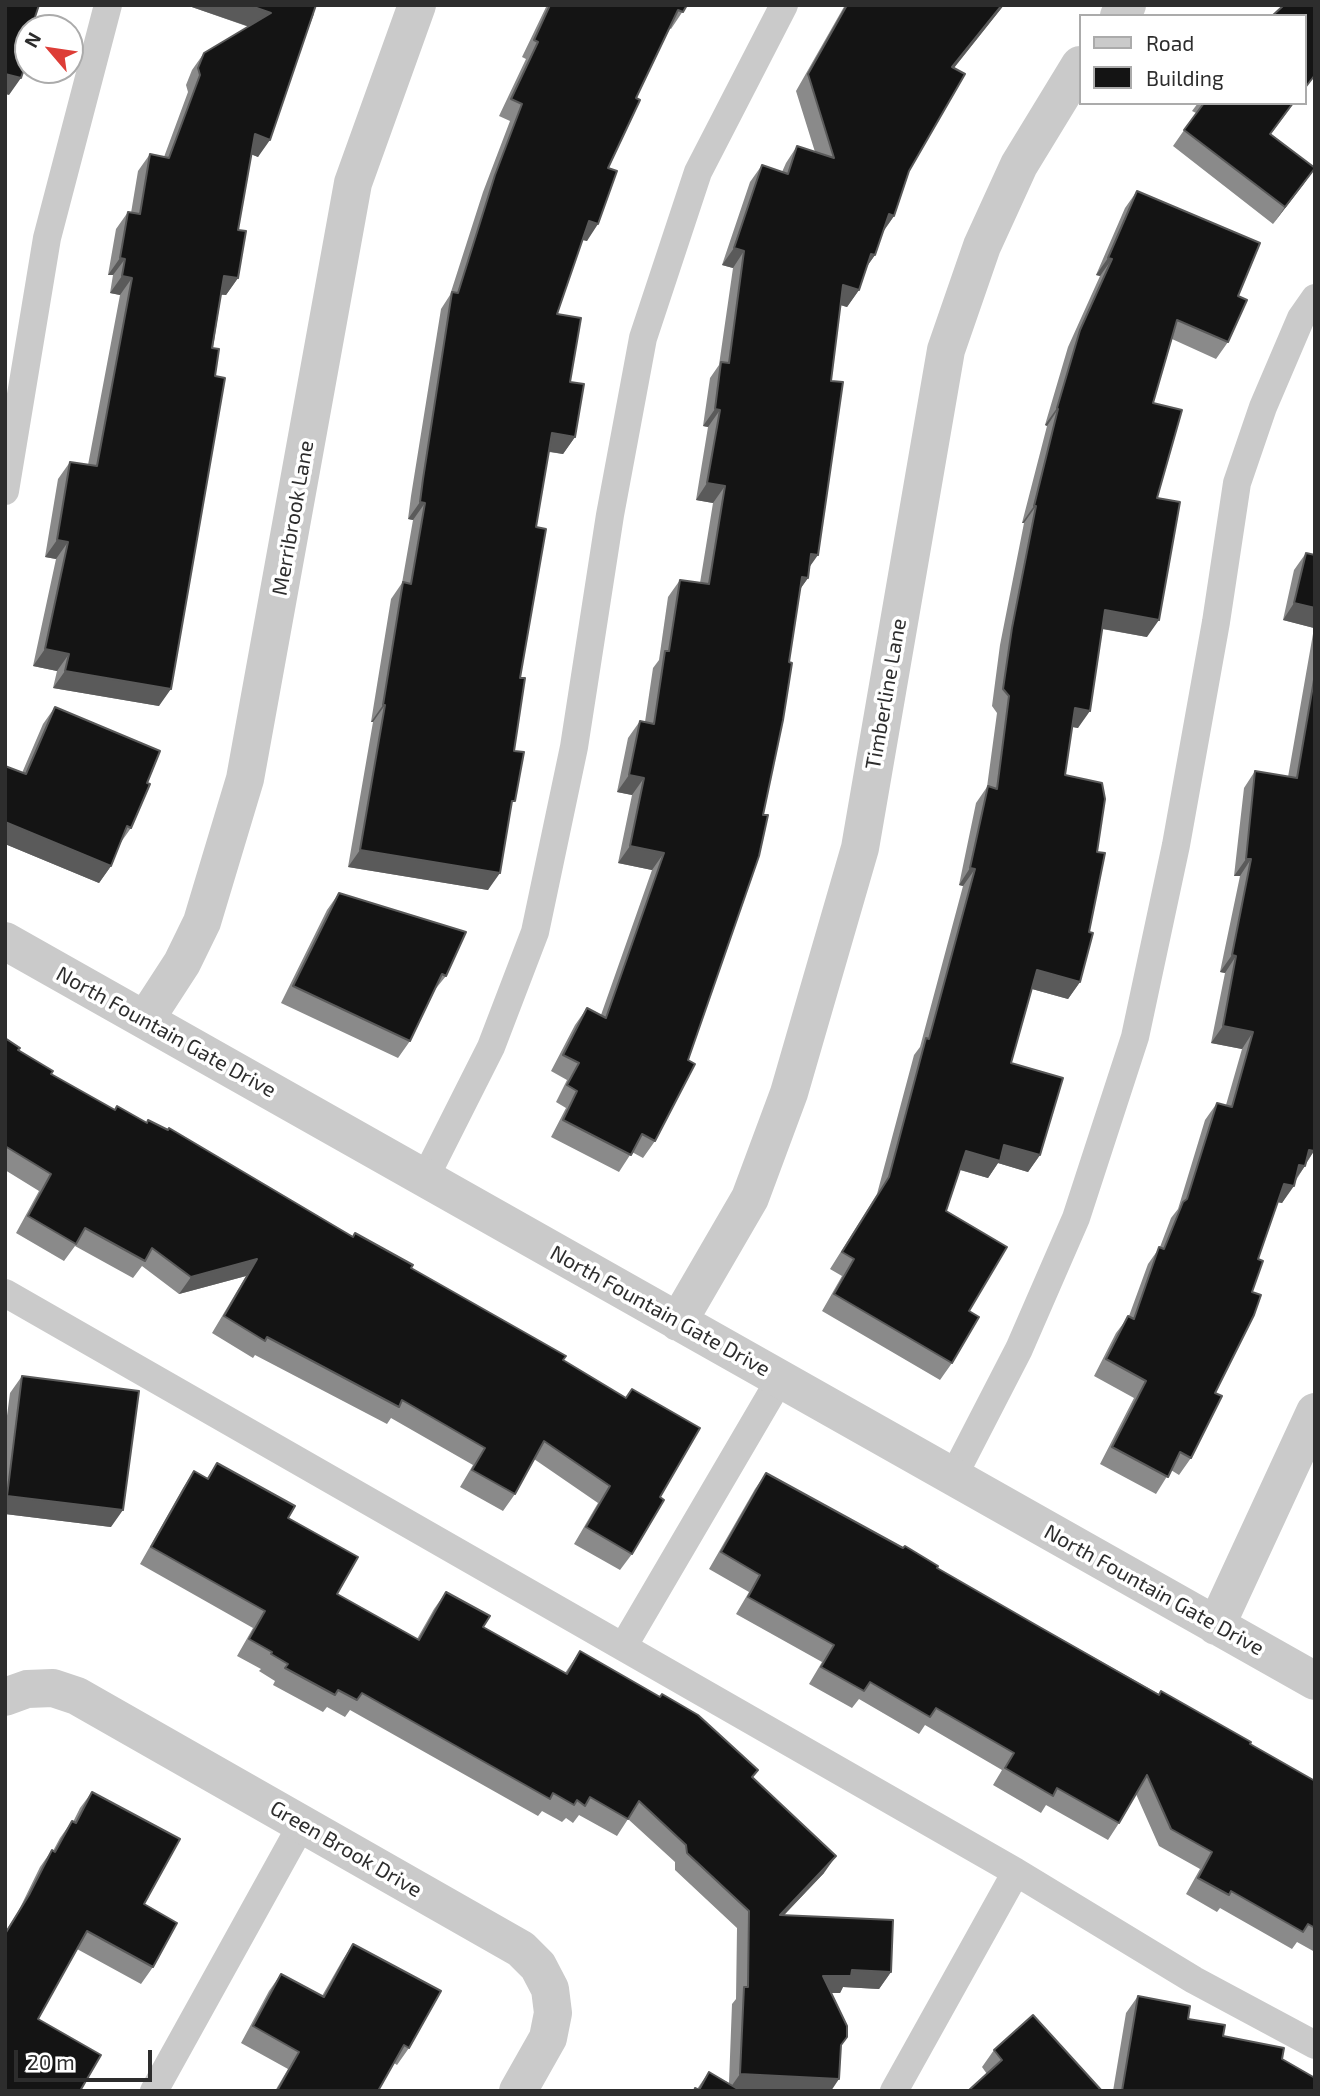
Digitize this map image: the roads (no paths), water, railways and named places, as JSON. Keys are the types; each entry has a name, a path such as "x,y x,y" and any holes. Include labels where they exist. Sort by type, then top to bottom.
{"street":[{"name":"Merribrook Lane","path":"145,1020 182,963 202,922 245,779 353,183 417,5"},
{"name":"Timberline Lane","path":"678,1322 750,1198 789,1093 860,848 946,350 982,247 1019,165 1078,68"},
{"name":"North Fountain Gate Drive","path":"5,941 1315,1681"},
{"path":"1216,1626 1315,1412"},
{"name":"Green Brook Drive","path":"16,1693 53,1688 77,1696 521,1949 538,1966 550,1989 553,2013 548,2038 518,2091"}],"lane":[{"path":"5,492 47,238 108,5"},
{"path":"425,1178 491,1047 535,932 575,747 610,515 643,338 698,172 784,5"},
{"path":"953,1477 1019,1349 1076,1218 1135,1037 1178,832 1216,622 1237,483 1268,394 1301,318 1315,298"},
{"path":"5,1293 1016,1872 1194,1980 1315,2045"},
{"path":"623,1647 780,1379"},
{"path":"154,2091 302,1824"},
{"path":"894,2091 1016,1872"}]}
